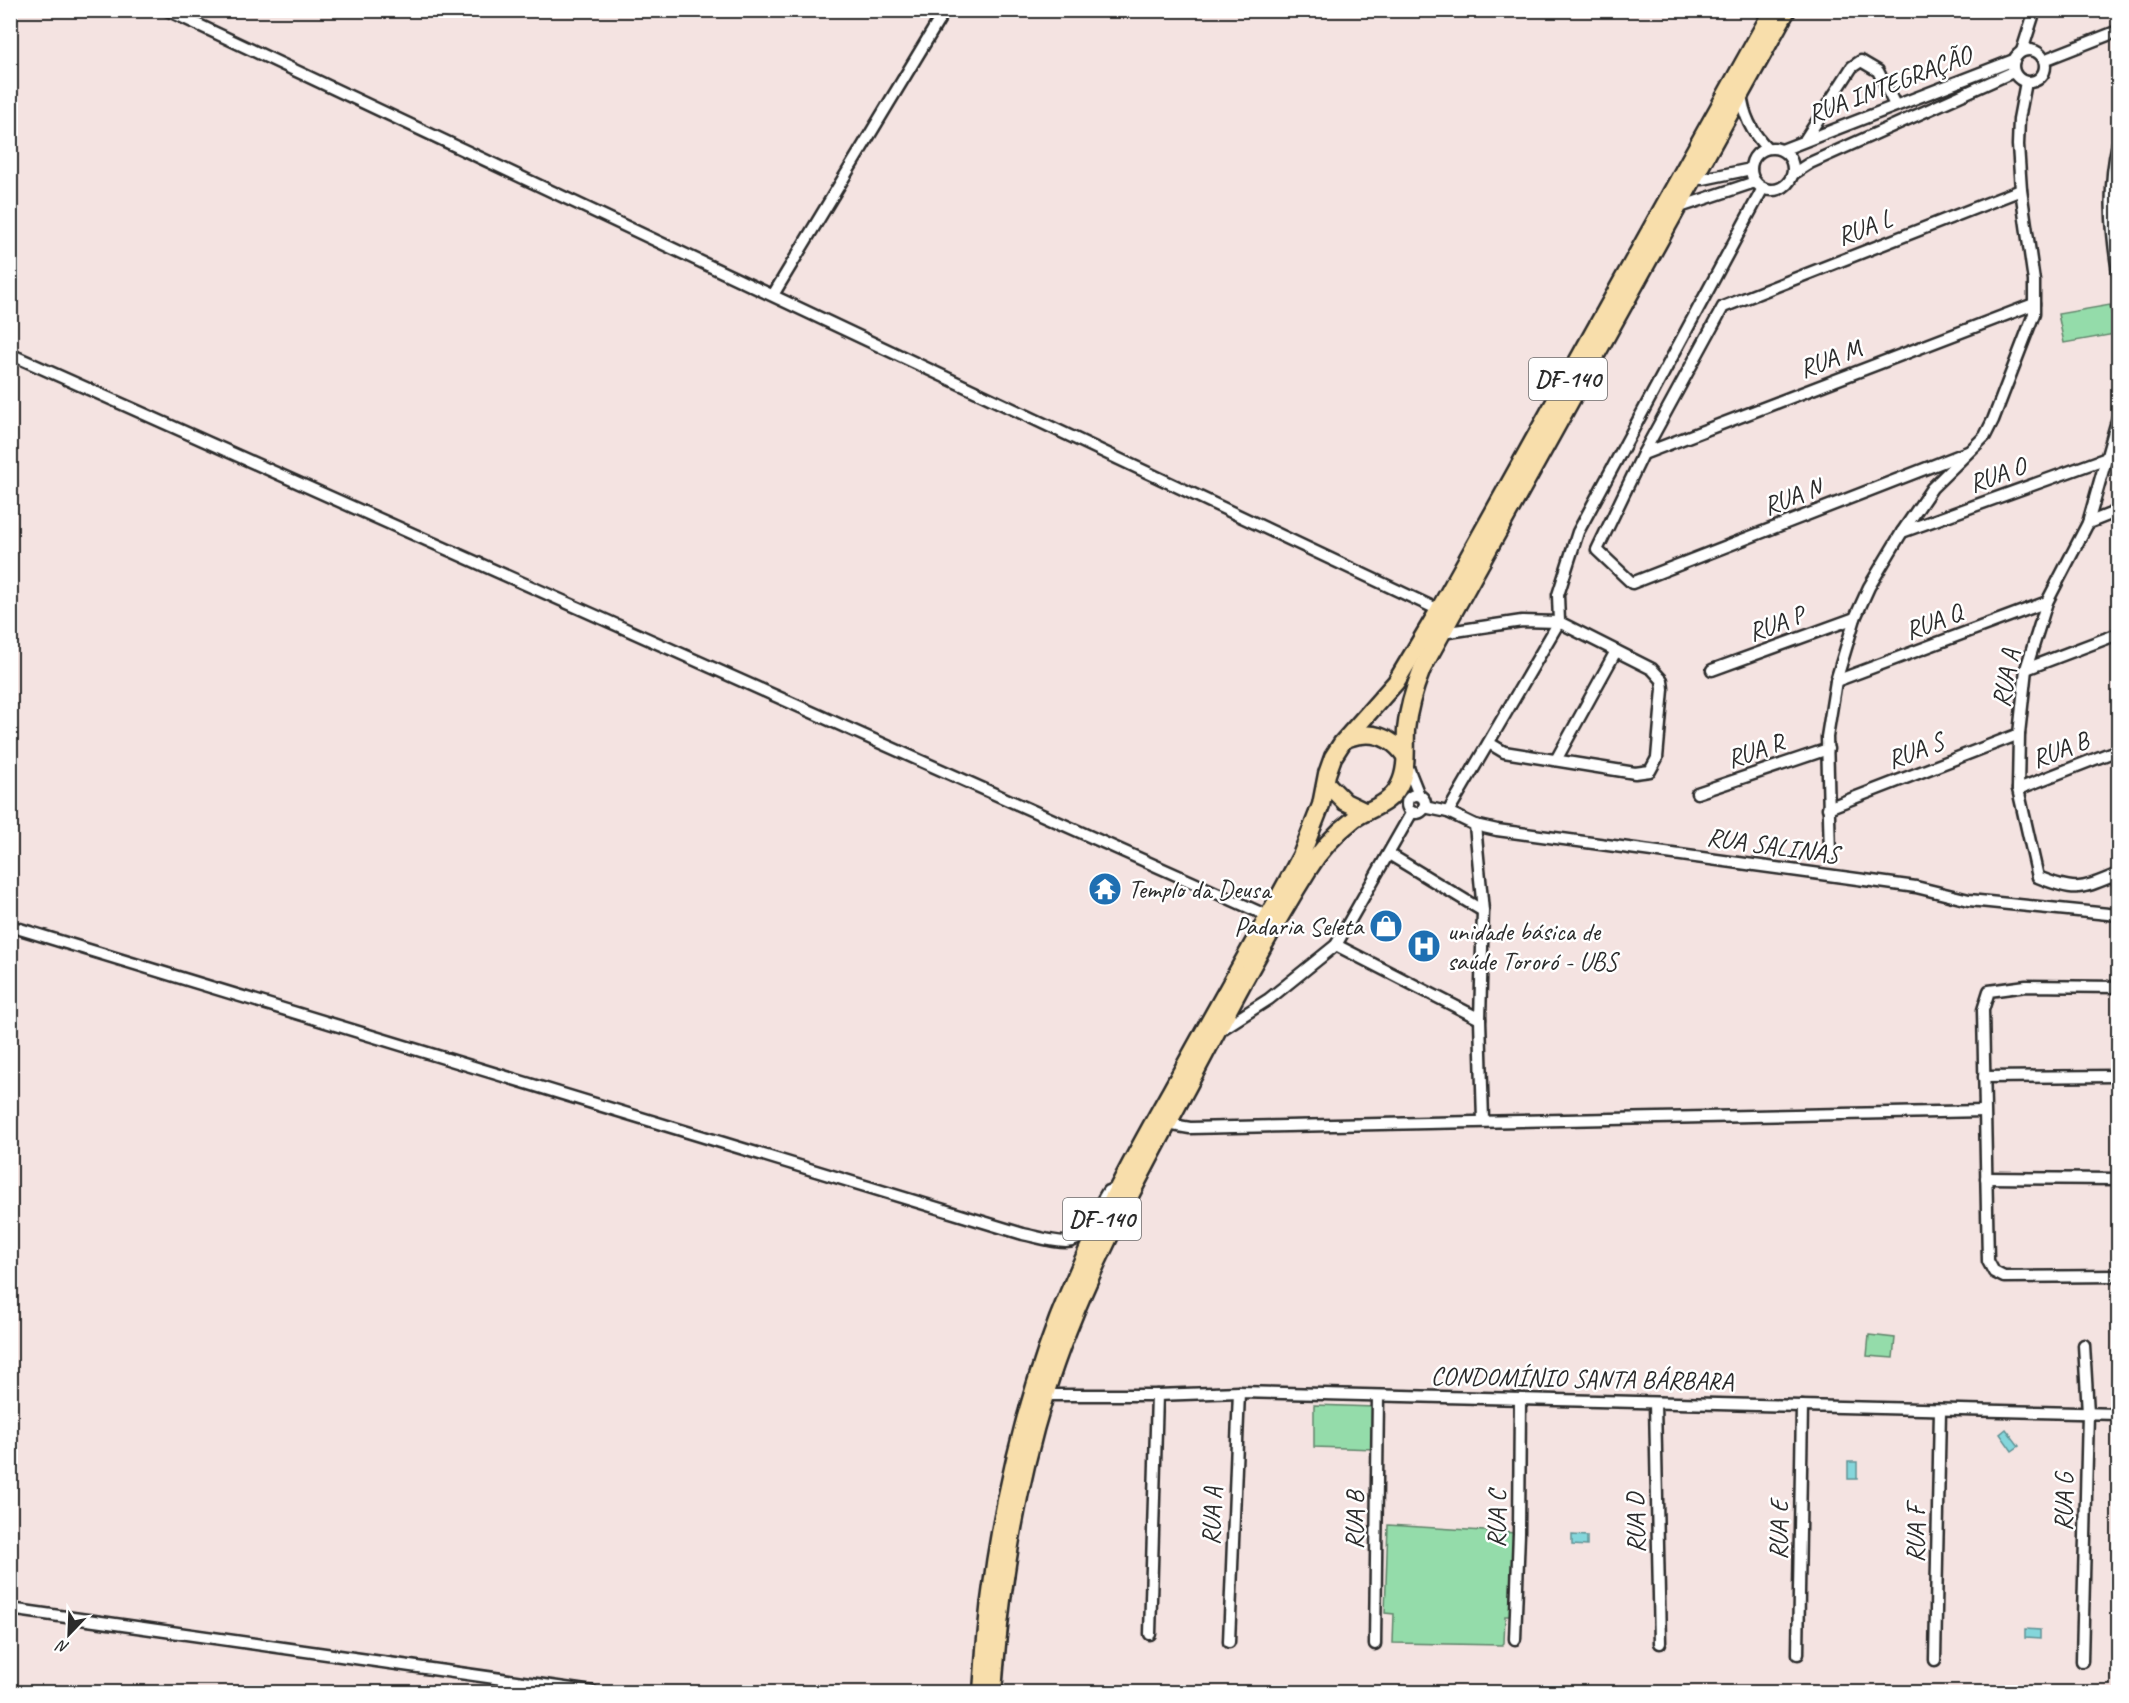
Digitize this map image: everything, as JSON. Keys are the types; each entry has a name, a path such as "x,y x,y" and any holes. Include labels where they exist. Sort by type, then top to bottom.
{"main road":[{"name":"DF-140","path":"982,1692 986,1629 995,1551 1012,1469 1033,1390 1058,1319 1116,1189 1301,856 1321,805 1334,757 1396,682 1439,610 1773,10"},
{"name":"DF-140","path":"993,1692 1008,1548 1024,1473 1045,1395 1097,1258 1216,1032 1313,862 1338,833 1398,787 1404,772 1406,728 1412,695 1422,669 1787,10"},
{"path":"1348,738 1364,734 1380,736 1394,744 1405,756"},
{"path":"1326,783 1345,802 1373,808"}],"street":[{"path":"167,10 1439,610"},
{"path":"2022,51 2035,51 2044,60 2043,74 2032,82 2018,79 2013,72 2014,60 2022,51 2035,10"},
{"path":"773,296 943,12"},
{"path":"2044,60 2118,31"},
{"name":"RUA INTEGRAÇÃO","path":"1782,150 2014,60"},
{"path":"1805,140 1852,68 1861,61 1878,71 1895,105"},
{"name":"RUA INTEGRAÇÃO","path":"1793,174 1810,163 2013,72"},
{"path":"1830,855 1827,737 1836,681 1855,618 1869,587 1932,488 1984,436 1993,420 2034,314 2034,281 2021,190 2019,136 2025,82"},
{"path":"1741,93 1747,120 1767,148"},
{"path":"1848,124 1855,144"},
{"path":"2118,145 2111,188 2112,232 2118,269"},
{"path":"1767,148 1782,150 1792,160 1793,174 1785,186 1770,190 1759,185 1751,169 1755,156 1767,148"},
{"path":"1693,178 1703,180 1751,169"},
{"path":"1676,208 1759,185"},
{"path":"1448,812 1559,622 1558,595 1578,532 1759,185"},
{"name":"RUA L","path":"1643,454 1723,307 2021,190"},
{"name":"RUA M","path":"1643,454 2034,304"},
{"path":"10,354 1268,916"},
{"name":"RUA A","path":"2118,417 2088,523 2047,602 2026,669 2019,734 2018,789 2038,877 2065,888 2084,887 2118,874"},
{"name":"RUA N","path":"1643,454 1597,550 1632,583 1968,452"},
{"name":"RUA O","path":"1902,532 2107,459"},
{"path":"2088,523 2118,511"},
{"name":"RUA Q","path":"1836,681 2047,602"},
{"name":"RUA P","path":"1712,670 1855,618"},
{"path":"1442,633 1522,621 1559,622 1653,669 1662,680 1657,758 1650,771 1635,773 1504,752 1489,743"},
{"path":"2026,669 2118,634"},
{"path":"1556,760 1616,651"},
{"name":"RUA S","path":"1828,808 2019,734"},
{"name":"RUA R","path":"1697,793 1828,749"},
{"name":"RUA B","path":"2018,789 2118,750"},
{"path":"1373,808 1394,804 1419,812 1424,807 1424,800 1419,795 1405,756"},
{"path":"1216,1032 1269,999 1336,945 1389,854 1410,809 1409,797 1419,795"},
{"name":"RUA SALINAS","path":"1424,807 1448,812 1475,825 1497,830 1916,887 1969,900 2118,915"},
{"path":"1475,825 1483,911 1480,1019 1483,1121"},
{"path":"1389,854 1483,911"},
{"path":"10,926 1023,1234 1069,1242 1077,1239 1084,1232 1108,1191 1116,1189"},
{"path":"1336,945 1480,1019"},
{"path":"2118,987 2026,986 1989,991 1983,1010 1988,1261 1994,1272 2004,1277 2118,1276"},
{"path":"1984,1077 2118,1076"},
{"path":"1167,1124 1190,1128 1984,1111"},
{"path":"1986,1178 2118,1179"},
{"name":"RUA G","path":"2082,1661 2088,1413 2084,1345"},
{"name":"RUA A","path":"1229,1642 1239,1392"},
{"name":"CONDOMÍNIO SANTA BÁRBARA","path":"1045,1395 1239,1392 2118,1414"},
{"path":"1150,1634 1157,1395"},
{"name":"RUA B","path":"1375,1644 1378,1396"},
{"name":"RUA C","path":"1515,1639 1520,1399"},
{"name":"RUA D","path":"1655,1402 1660,1643"},
{"name":"RUA E","path":"1798,1654 1802,1406"},
{"name":"RUA F","path":"1935,1660 1940,1410"},
{"path":"10,1609 593,1692"}],"green space":[{"path":"2110,305 2115,334 2064,343 2058,314"},
{"path":"1869,1335 1895,1338 1893,1358 1867,1356"},
{"path":"1314,1405 1375,1407 1376,1449 1314,1447"},
{"path":"1388,1525 1516,1533 1514,1616 1505,1616 1502,1645 1393,1643 1394,1614 1385,1613"}],"water":[{"path":"2006,1429 2019,1446 2012,1451 2000,1434"},
{"path":"1848,1462 1857,1462 1857,1479 1848,1479"},
{"path":"1572,1535 1587,1536 1587,1546 1572,1545"},
{"path":"2025,1629 2040,1630 2040,1639 2025,1638"}],"place":[{"name":"Templo da Deusa","path":"1105,889"},
{"name":"Padaria Seleta","path":"1386,926"},
{"name":"unidade básica de saúde Tororó - UBS","path":"1424,946"}]}
